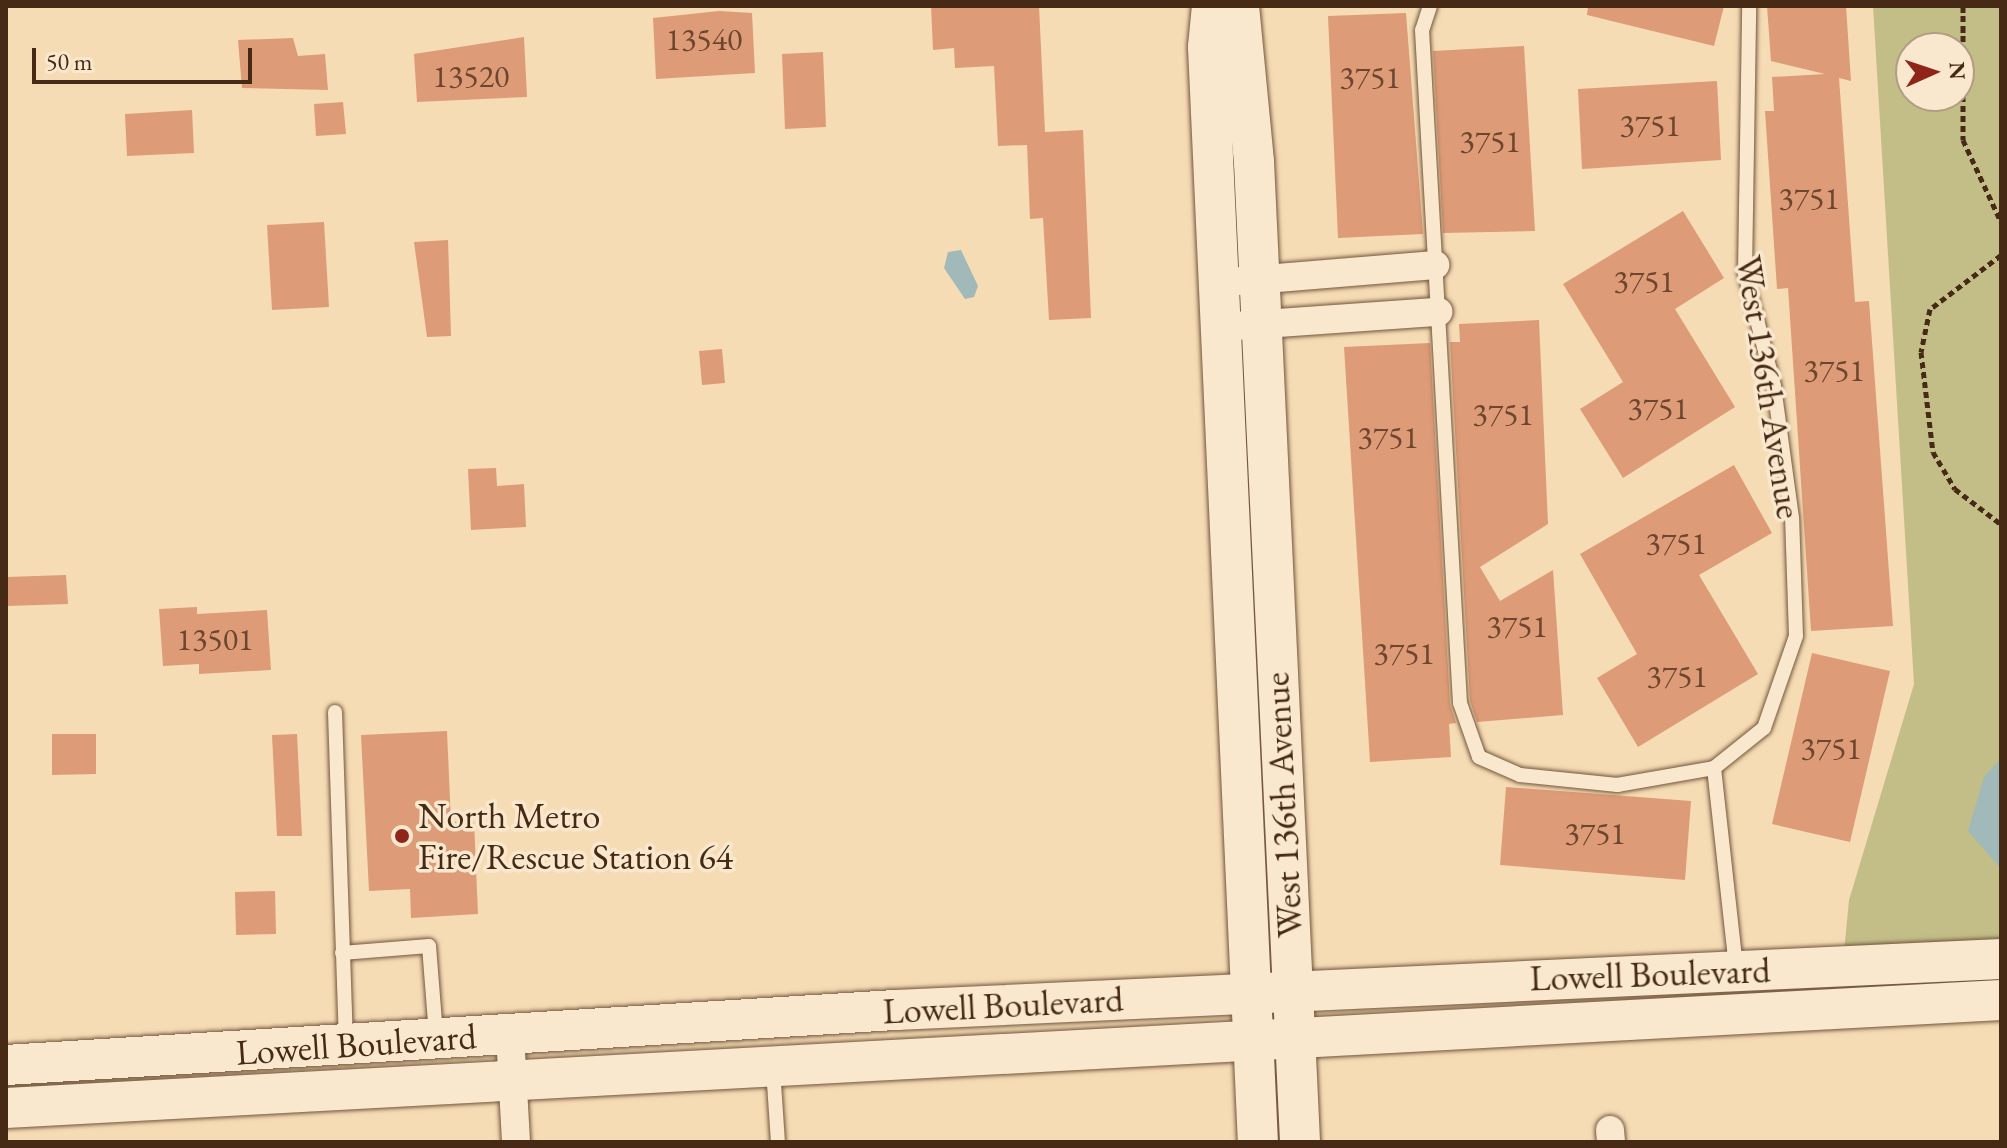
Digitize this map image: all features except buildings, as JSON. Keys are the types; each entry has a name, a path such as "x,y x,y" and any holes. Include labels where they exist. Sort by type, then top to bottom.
{"main road":[{"name":"West 136th Avenue","path":"1212,6 1208,47 1238,282 1240,326 1250,993 1258,1142"},
{"name":"West 136th Avenue","path":"1238,282 1248,63 1239,6"},
{"name":"West 136th Avenue","path":"1240,326 1293,991 1300,1142"},
{"name":"Lowell Boulevard","path":"6,1065 1250,993 2001,959"},
{"name":"Lowell Boulevard","path":"6,1108 2001,1000"}],"street":[{"path":"1238,282 1435,265"},
{"path":"1240,326 1438,312"},
{"path":"510,1034 516,1142"}],"lane":[{"name":"West 136th Avenue","path":"1430,6 1422,30 1460,703 1479,757 1520,775 1617,785 1714,768 1764,728 1796,636 1792,518 1776,401 1745,273 1749,6"},
{"path":"335,712 346,1046"},
{"path":"1714,768 1737,972"},
{"path":"342,953 429,946 436,1040"},
{"path":"773,1065 778,1142"}],"path":[{"path":"1963,6 1963,140 2001,222"},
{"path":"2001,255 1930,309 1921,352 1933,452 1955,489 2001,524"}],"shaded area":[{"path":"1873,6 2001,6 2001,943 1844,952 1849,900 1914,684"}],"water":[{"path":"961,250 978,286 974,297 965,299 944,268 948,252"},
{"path":"2001,758 2001,869 1968,831 1984,777"}],"place":[{"name":"North Metro Fire/Rescue Station 64","path":"402,836"}]}
